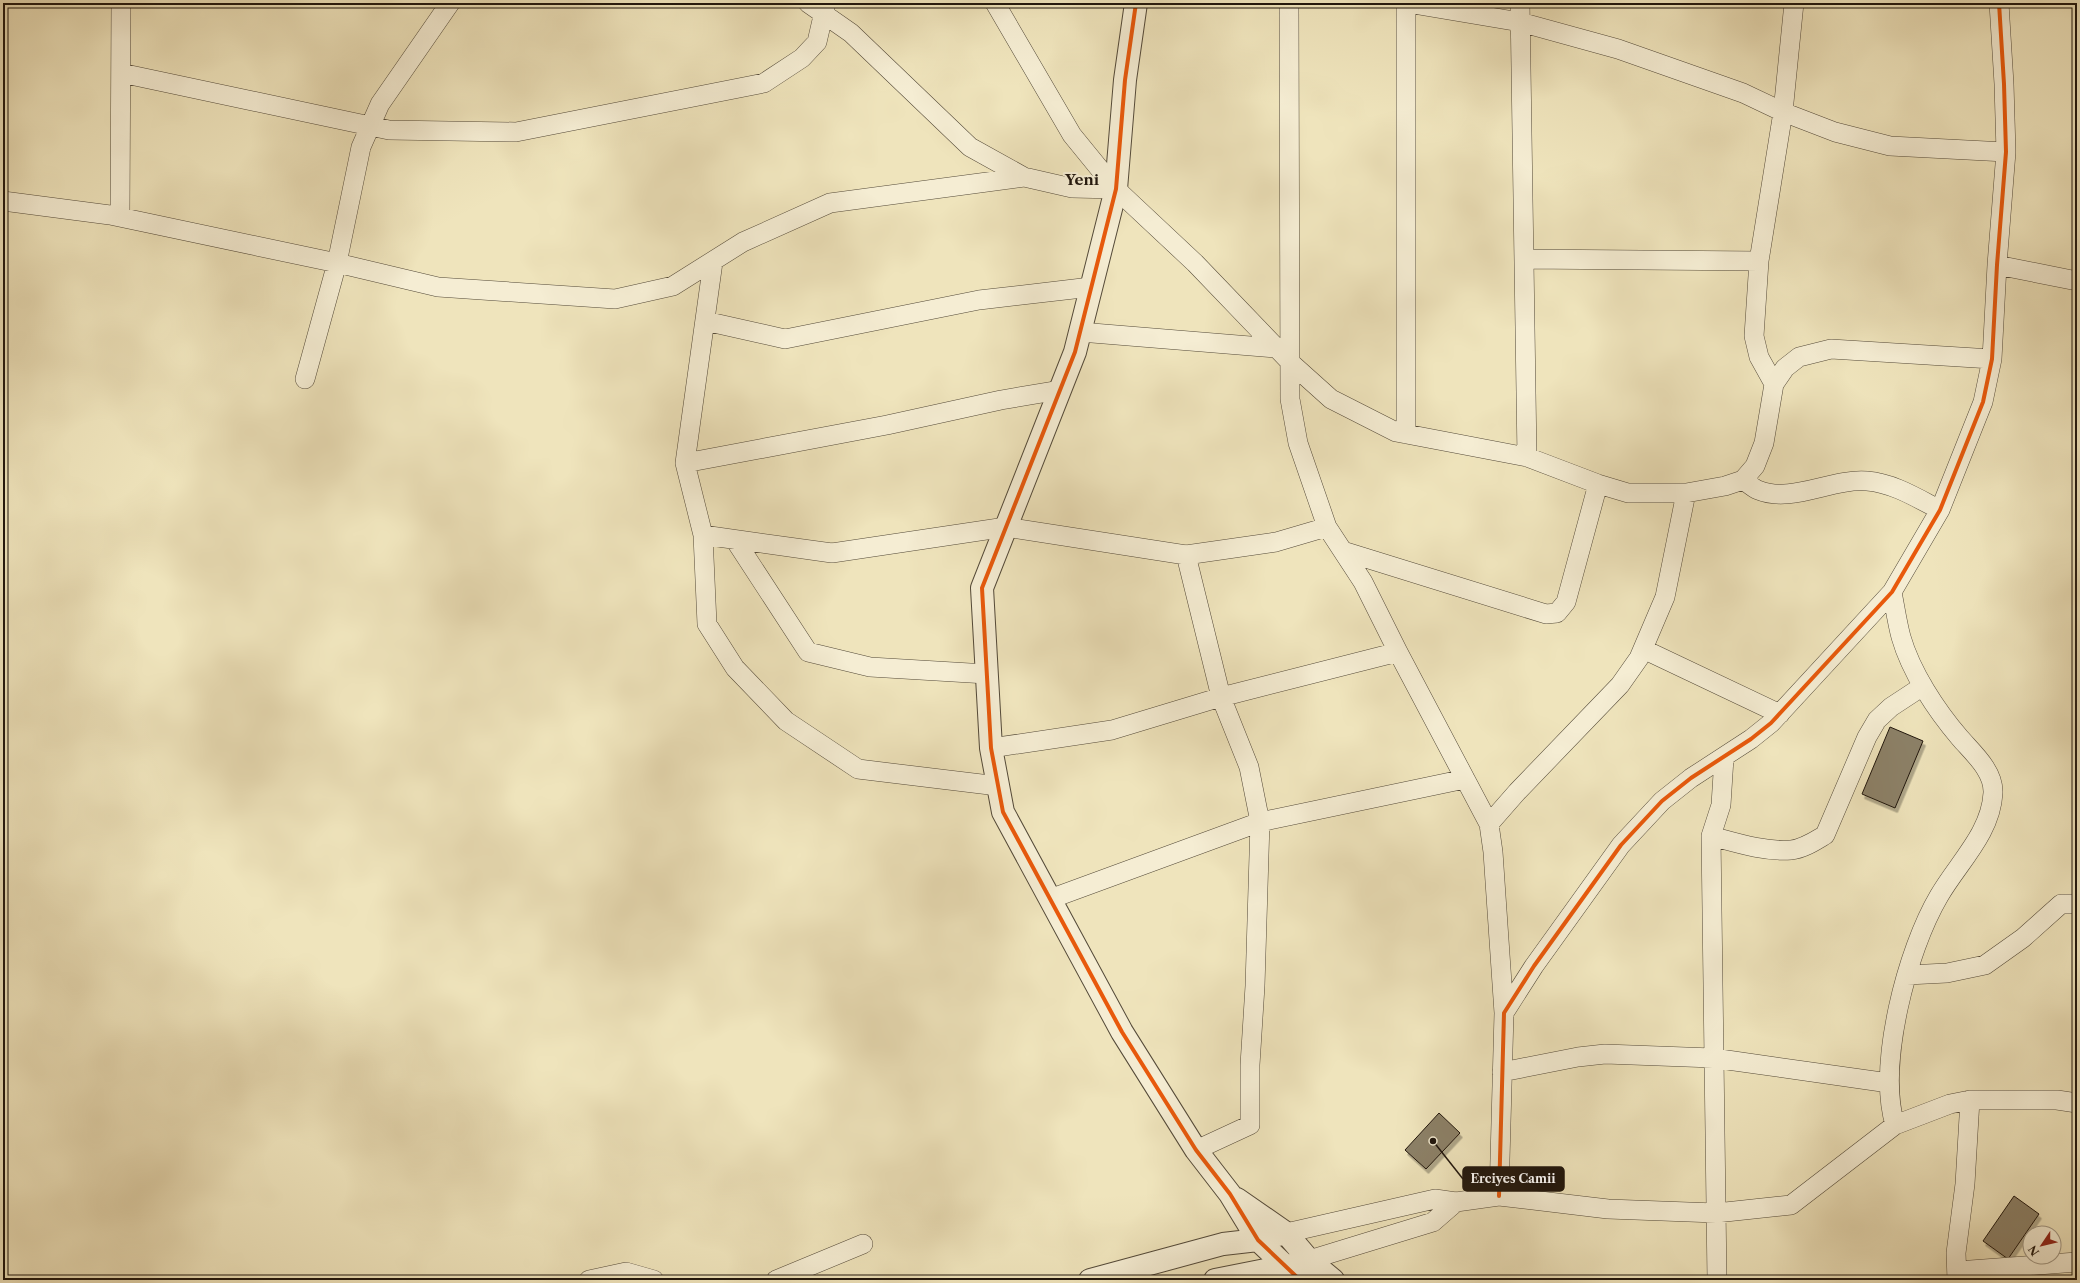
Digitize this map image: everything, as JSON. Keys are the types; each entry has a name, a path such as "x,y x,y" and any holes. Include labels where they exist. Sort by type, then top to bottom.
{"street":[{"path":"120,217 121,3"},
{"path":"305,379 337,263 360,147 380,104 450,3"},
{"path":"995,3 1072,135 1116,190 1195,263 1292,364 1332,399 1396,432 1527,457 1598,484 1628,493 1686,493 1725,486 1743,480 1755,466 1764,443 1774,384 1785,368 1799,357 1831,350 1992,359"},
{"path":"1136,3 1125,80 1116,190 1075,352 982,588 991,748 1003,812 1122,1032 1196,1150 1230,1194 1258,1240 1292,1274"},
{"path":"1289,3 1292,364 1290,399 1298,443 1327,527 1363,582 1398,652 1489,824 1493,852 1504,1013 1499,1196"},
{"path":"1406,434 1407,3 1520,22 1618,49 1743,93 1783,112 1835,132 1890,146 2006,152"},
{"path":"1520,3 1527,457"},
{"path":"1774,384 1759,357 1754,336 1759,261 1783,112 1794,3"},
{"path":"1504,1013 1534,966 1621,845 1662,801 1691,778 1724,758 1751,739 1780,714 1892,592 1940,510 1983,402 1992,359 1997,265 2006,152 1999,3"},
{"path":"121,73 389,130 516,132 764,83 802,58 816,42 819,7"},
{"path":"819,7 851,33 970,147 1024,177 1072,188 1116,190"},
{"path":"3,201 120,217 337,263 438,287 615,299 673,286 743,242 830,203 1024,177"},
{"path":"1524,259 1759,261"},
{"path":"713,262 685,463 703,535 707,624 735,668 786,721 858,769 998,786"},
{"path":"1997,265 2077,281"},
{"path":"705,321 785,339 979,300 1092,287"},
{"path":"1080,332 1276,348"},
{"path":"685,463 887,425 1000,400 1060,390"},
{"path":"1743,480 1759,490 1779,494 1801,493 1846,481 1868,481 1902,490 1940,510"},
{"path":"1343,551 1546,614 1557,612 1566,602 1598,484"},
{"path":"1489,824 1517,792 1620,685 1643,649 1665,597 1686,493"},
{"path":"703,535 832,553 1006,527 1186,555 1276,542 1327,527"},
{"path":"735,540 808,652 870,667 987,674"},
{"path":"1186,555 1221,697 1249,767 1260,822 1255,986 1250,1065 1250,1125 1196,1150"},
{"path":"1892,592 1902,638 1923,686 1950,726 1981,762 1993,782 1993,794 1989,818 1938,896 1914,950 1896,1012 1889,1083 1891,1110 1895,1125"},
{"path":"1643,649 1780,714"},
{"path":"991,748 1112,730 1221,697 1398,652"},
{"path":"1711,836 1754,847 1792,850 1812,844 1825,834 1867,737 1877,720 1891,707 1923,686"},
{"path":"1717,1280 1711,836 1721,806 1724,758"},
{"path":"1050,898 1260,822 1465,779"},
{"path":"1907,975 1946,973 1985,965 2023,938 2061,904 2077,904"},
{"path":"1502,1072 1578,1057 1605,1054 1713,1058 1889,1083"},
{"path":"1970,1100 1965,1184 1956,1253 1957,1275 2077,1262"},
{"path":"1090,1280 1223,1244 1258,1240 1435,1199 1456,1202 1499,1196 1608,1209 1716,1213 1791,1205 1895,1125 1950,1104 1970,1100 2057,1100 2077,1103"},
{"path":"1230,1194 1286,1233 1309,1260 1333,1280"},
{"path":"1215,1280 1292,1274 1309,1260 1433,1222 1456,1202"},
{"path":"776,1280 863,1244"},
{"path":"589,1280 626,1272 654,1280"}],"building":[{"path":"1890,727 1923,741 1895,808 1862,794"},
{"path":"1439,1113 1460,1133 1426,1169 1405,1150"},
{"path":"2014,1196 2039,1214 2031,1225 2022,1225 2022,1239 2008,1259 1983,1241"}],"cycle path":[{"path":"1136,3 1125,80 1116,189 1075,352 982,588 991,748 1003,812 1122,1032 1196,1150 1230,1194 1258,1240 1300,1280"},
{"path":"1499,1196 1504,1013 1534,966 1621,845 1662,801 1691,778 1751,739 1771,723 1892,592 1940,510 1983,402 1992,359 1997,265 2006,152 1999,3"}],"place":[{"name":"Erciyes Camii","path":"1433,1141"}],"district":[{"name":"Yeni","path":"1082,180"}]}
